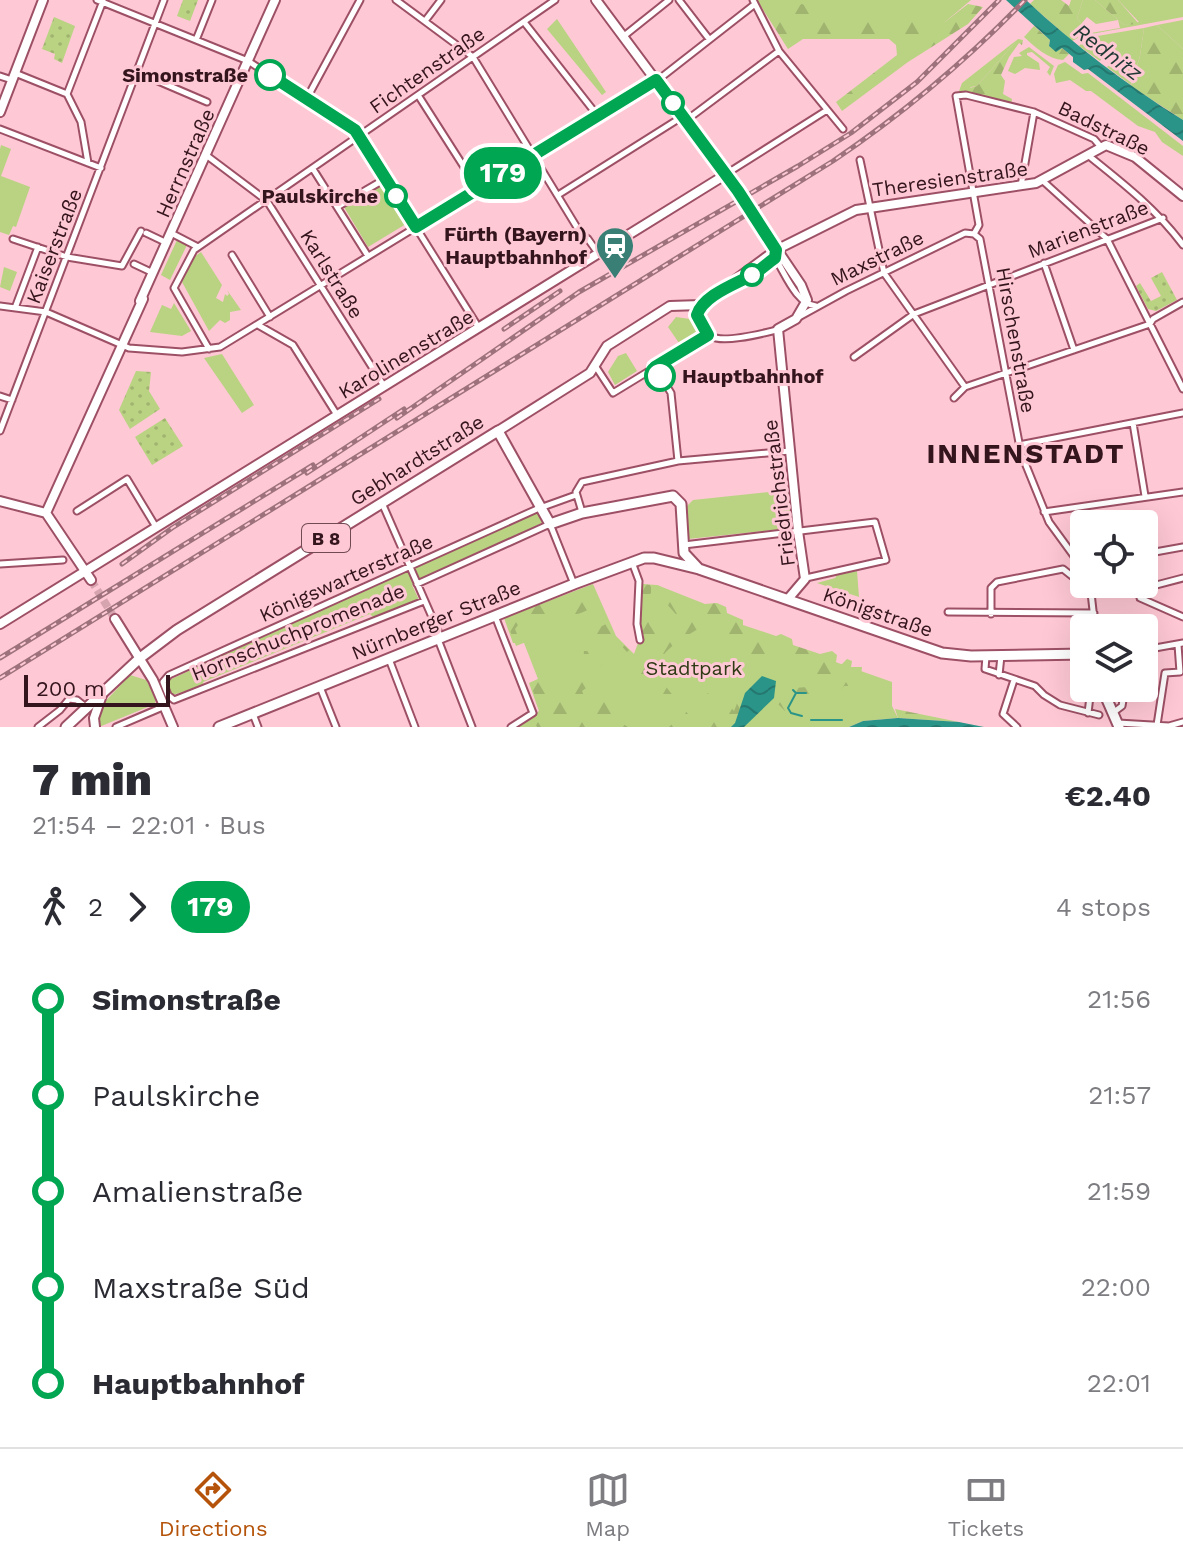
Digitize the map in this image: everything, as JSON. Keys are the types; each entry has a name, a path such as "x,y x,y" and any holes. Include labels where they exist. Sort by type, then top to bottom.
{"main road":[{"name":"Gebhardtstraße","path":"92,718 102,694 154,646 498,431"},
{"path":"498,431 550,524 582,513 669,496 678,499 683,547 689,561 699,569"},
{"path":"668,561 679,556 683,547"},
{"name":"Nürnberger Straße","path":"219,727 632,561 654,558 668,561"},
{"name":"Königstraße","path":"668,561 942,653 986,656 1001,661 1070,655"},
{"path":"1108,702 1118,725"},
{"name":"B 8","path":"66,727 92,718"}],"street":[{"path":"0,112 43,0"},
{"name":"Kaiserstraße","path":"0,431 164,0"},
{"path":"195,40 212,0"},
{"name":"Herrnstraße","path":"46,513 275,0"},
{"path":"307,98 360,0"},
{"path":"396,0 473,57 581,234 595,249"},
{"path":"425,21 441,0"},
{"name":"Fichtenstraße","path":"198,247 555,0"},
{"path":"596,0 738,191"},
{"path":"623,36 669,0"},
{"path":"679,0 709,39"},
{"path":"67,94 101,1 248,61 355,130 480,328"},
{"path":"0,306 46,312 129,348 182,352 220,347 656,80 754,2 779,51 843,129"},
{"path":"524,22 597,116"},
{"path":"558,195 677,120 692,116 779,51"},
{"path":"137,72 207,102"},
{"path":"0,76 14,77 67,94 81,122 88,163"},
{"path":"418,95 478,189"},
{"name":"Badstraße","path":"973,193 956,96 966,95 1034,112 1094,139 1101,147 1112,146 1135,157 1183,196"},
{"name":"Karolinenstraße","path":"0,624 827,110"},
{"path":"1021,186 1034,112"},
{"path":"0,129 101,168"},
{"name":"Theresienstraße","path":"699,310 776,250 856,210 1043,181 1101,147"},
{"name":"Karlstraße","path":"206,155 267,201 384,387"},
{"path":"1089,156 1163,218 1183,245"},
{"path":"860,160 884,273 965,387"},
{"path":"313,169 368,256"},
{"path":"337,207 385,179"},
{"path":"1043,181 1107,239 1183,389"},
{"path":"973,193 979,225 974,234"},
{"name":"Marienstraße","path":"854,357 914,314 1163,218"},
{"path":"757,220 806,299 817,306"},
{"path":"13,239 67,257 122,266 144,232 167,243"},
{"path":"171,233 198,247 190,254 174,288 209,349"},
{"name":"Maxstraße","path":"710,336 737,337 778,329 817,306 965,233 974,234"},
{"name":"Hirschenstraße","path":"974,234 983,243 1019,445 1044,512 1070,550"},
{"path":"15,308 38,247"},
{"name":"Herrnstraße","path":"140,301 162,252"},
{"path":"232,255 270,317"},
{"path":"1044,263 1074,350"},
{"path":"134,264 151,272"},
{"name":"Maxstraße","path":"796,319 806,299"},
{"path":"954,398 965,387 1150,324 1153,319 1183,302"},
{"name":"Gebhardtstraße","path":"498,431 590,373 607,346 670,306 684,305 699,310"},
{"path":"596,367 613,393 710,336 699,310"},
{"path":"257,324 293,345 337,415"},
{"name":"Friedrichstraße","path":"778,329 805,579 788,599"},
{"path":"655,367 671,393 678,461 790,451"},
{"path":"0,396 12,400"},
{"path":"1019,445 1183,413"},
{"path":"1133,423 1145,496"},
{"name":"Königswarterstraße","path":"185,696 171,699 163,679 542,506 576,495 577,486 582,482 678,461"},
{"path":"77,511 127,479 157,528"},
{"path":"1044,512 1183,492"},
{"path":"576,495 582,513"},
{"path":"0,501 46,513 91,580"},
{"path":"382,503 411,567 472,727"},
{"path":"683,547 875,522 886,560 805,579"},
{"path":"417,584 550,524 574,584"},
{"path":"1158,551 1183,547"},
{"path":"0,564 63,560"},
{"path":"632,561 639,581 637,624 640,640"},
{"path":"991,614 991,588 994,583 1063,569 1070,575"},
{"path":"1181,617 1140,598 1140,594 1141,589 1183,578"},
{"path":"948,612 1094,613 1093,598"},
{"name":"Hornschuchpromenade","path":"185,696 424,601"},
{"path":"495,616 533,713 511,727"},
{"path":"115,619 153,680 173,727"},
{"path":"129,640 140,648 154,646"},
{"path":"129,640 131,656 126,671 138,672 153,680"},
{"path":"1157,725 1165,673 1180,672 1180,644 1158,648"},
{"path":"986,656 985,669 1037,687 1060,705 1099,715"},
{"path":"389,659 415,727"},
{"path":"999,675 1001,661"},
{"path":"1011,679 1003,714 1017,727"},
{"path":"320,687 336,727"},
{"path":"38,727 69,699 77,700 92,718"},
{"path":"1085,712 1088,702"},
{"path":"1113,713 1123,702"},
{"path":"116,727 165,706"},
{"path":"253,714 258,727"},
{"path":"1118,725 1169,727 1183,722"}],"green space":[{"path":"183,0 198,0 190,21 177,16"},
{"path":"757,0 779,0 796,6 802,4 826,11 831,19 846,20 852,16 903,17 921,25 945,22 968,4 983,7 968,24 908,62 842,111 836,102 897,55 896,45 889,39 803,39 788,49"},
{"path":"771,0 971,0 921,38 802,34"},
{"path":"1034,0 1061,0 1069,6 1071,0 1083,0 1077,18 1088,33 1072,41 1030,4"},
{"path":"1083,0 1095,0 1124,25 1139,22 1118,0 1183,0 1183,17 1086,35 1088,33 1077,18","holes":["1087,17 1096,24 1118,20 1120,28 1091,33 1082,23"]},
{"path":"1095,0 1118,0 1139,24 1124,25"},
{"path":"54,17 75,26 62,63 54,59 55,54 42,49"},
{"path":"557,19 606,92 602,95 547,29"},
{"path":"1183,20 1183,49 1157,25"},
{"path":"1157,25 1183,49 1183,120 1131,86 1144,28"},
{"path":"1034,26 1050,40 1049,46 1056,51 1062,48 1069,54 1063,60 1057,59 1037,48 1024,37"},
{"path":"1144,28 1131,85 1107,67 1110,64 1102,58 1100,61 1079,46 1086,38"},
{"path":"1018,39 977,86 958,94 962,83"},
{"path":"1018,39 1023,40 1022,45 1019,43 1009,57 1001,75 1005,81 1003,94 1012,99 1011,104 965,93 966,89 977,86"},
{"path":"1029,47 1054,66 1050,76 1047,72 1050,67 1032,52 1027,55 1039,63 1040,70 1025,68 1015,74 1008,71 1014,57 1022,56 1019,53"},
{"path":"1065,62 1082,74 1088,73 1183,146 1183,156 1162,142 1155,132 1138,126 1091,91 1070,80 1056,83 1054,74 1058,65"},
{"path":"1,145 11,149 1,176 30,187 16,227 13,226 9,235 0,232"},
{"path":"382,184 406,224 368,247 344,207"},
{"path":"177,240 187,245 170,280 161,275"},
{"path":"201,252 222,285 216,298 223,302 225,294 229,294 227,290 241,310 230,312 230,320 225,323 220,320 209,331 182,282 194,257"},
{"path":"4,267 17,272 10,291 0,287"},
{"path":"1162,272 1177,300 1156,311 1148,309 1136,286 1140,283 1151,301 1161,296 1151,278"},
{"path":"174,303 191,331 182,336 150,332 162,305 171,309"},
{"path":"676,317 690,319 698,333 679,343 668,327"},
{"path":"626,353 637,371 615,385 608,372 618,356"},
{"path":"222,354 254,405 242,413 204,358"},
{"path":"136,371 151,372 149,391 160,409 130,429 119,410"},
{"path":"165,418 183,446 152,465 135,437"},
{"path":"789,490 793,528 688,539 687,506 693,500"},
{"path":"537,511 542,523 412,585 419,600 374,618 370,614 203,682 204,686 172,695 167,681"},
{"path":"857,571 859,597 817,583 837,575"},
{"path":"592,584 615,636 629,650 627,652 616,640 600,644 596,637 598,628 608,623 604,613 595,617 590,609 571,614 555,604 557,599 587,587 589,591"},
{"name":"Stadtpark","path":"593,584 616,636 634,654 641,635 640,584 657,585 773,640 892,682 892,706 898,718 863,721 849,727 517,727 539,711 529,683 538,679 524,643 513,643 504,618"},
{"path":"640,584 651,585 651,593 644,600 650,626 666,636 682,621 656,592 657,585 705,604 717,603 726,607 727,613 743,620 743,625 776,636 781,634 792,639 793,645 820,654 832,651 837,655 839,667 847,659 852,661 851,667 862,667 861,676 875,682 859,690 854,686 844,686 841,690 824,689 816,697 804,696 785,711 773,699 774,678 779,677 783,689 807,687 810,672 787,661 789,654 775,648 767,666 758,659 753,661 753,673 768,672 767,679 762,677 747,690 731,727 669,727 674,722 670,705 664,704 653,688 647,687 637,693 630,674 640,659","holes":["696,614 709,618 712,632 739,663 743,674 734,711 727,703 685,682 682,685 701,702 704,720 696,725 655,668 668,650 698,629 692,619"]},
{"path":"543,603 549,606 548,615 539,621 535,615 521,621 515,629 517,634 524,635 526,642 516,646 505,618"},
{"path":"584,651 591,651 595,659 603,663 589,686 582,691 585,698 594,704 607,699 620,710 618,721 628,727 537,727 532,718 541,712 530,683 541,678 543,683 553,680 557,687 572,679 581,679"},
{"path":"130,675 146,680 156,698 155,704 99,727 100,707"},
{"path":"895,709 959,722 898,718"}],"water":[{"path":"1006,0 1026,0 1102,64 1183,120 1183,141 1088,69 1084,70 1073,62 1073,57 1062,48 1056,52 1049,46 1050,40"},
{"path":"762,676 776,681 774,698 744,727 731,727 745,693"},
{"path":"898,718 984,727 849,727 863,721"}],"waterway":[{"path":"793,690 796,693 788,708 791,713 802,716"},
{"path":"796,693 806,693"},
{"path":"811,720 842,720"}],"tunnel":[{"path":"738,191 757,220"},
{"path":"91,580 115,619"}],"railway":[{"path":"397,418 579,292 851,133 917,82 999,0"},
{"path":"0,678 833,161 934,85 1025,0"},
{"path":"504,329 560,291"},
{"path":"122,564 172,528 379,399"},
{"path":"307,473 404,409"},
{"path":"0,658 313,465"}],"bus line":[{"name":"179","path":"270,75 355,130 416,227 656,80 738,191 776,250 775,258 747,279 738,280 701,305 697,315 708,335 655,367 660,376"}],"place":[{"name":"Simonstraße","path":"270,75"},
{"name":"Paulskirche","path":"396,196"},
{"name":"Fürth (Bayern) Hauptbahnhof","path":"615,280"},
{"name":"Hauptbahnhof","path":"660,376"}],"district":[{"name":"INNENSTADT","path":"1026,453"}],"water label":[{"name":"Rednitz","path":"1108,52"}]}
